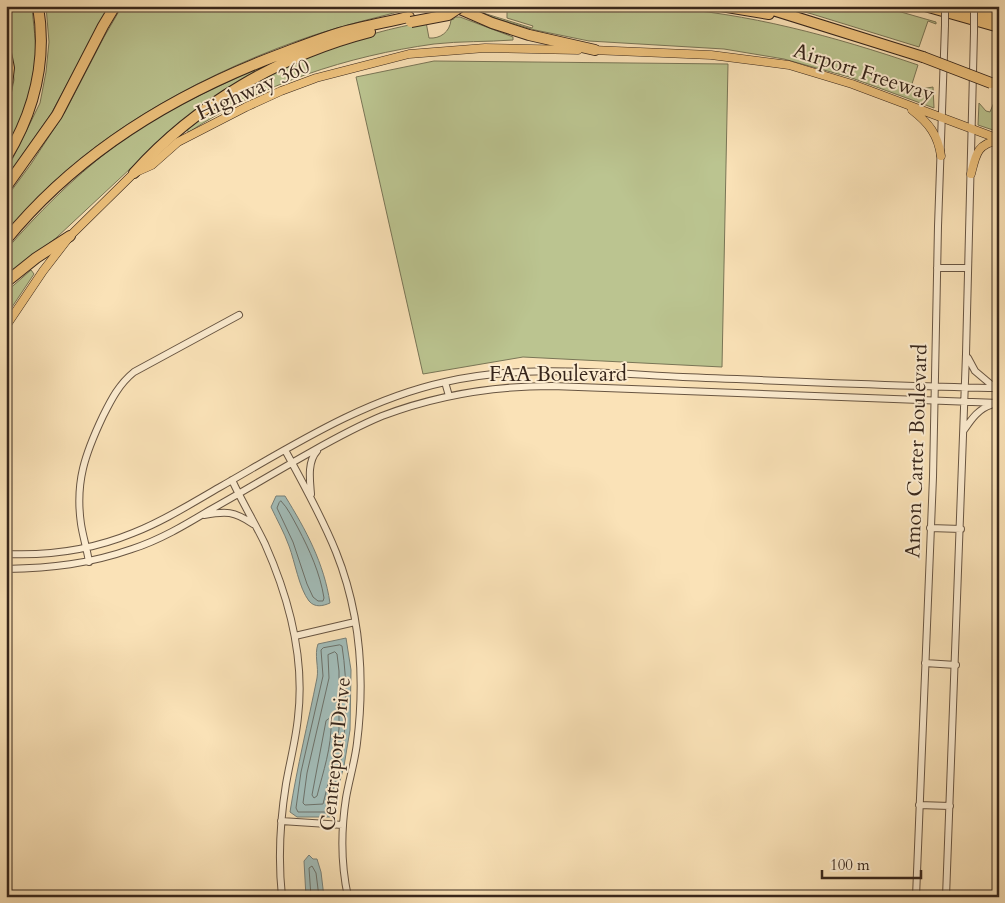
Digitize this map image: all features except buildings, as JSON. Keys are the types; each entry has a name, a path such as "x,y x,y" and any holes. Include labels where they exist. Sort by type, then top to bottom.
{"highway":[{"path":"6,158 26,120 37,85 41,49 41,20 38,6"},
{"path":"6,187 57,115 115,6"},
{"path":"453,6 529,35 595,50"},
{"path":"134,173 183,126 228,93 257,77 307,53 346,39 460,6"},
{"path":"720,6 780,16 837,29"},
{"path":"760,6 922,57 995,84"},
{"path":"925,6 999,27"},
{"path":"959,6 999,17"},
{"path":"993,6 999,8"},
{"path":"6,240 34,208 82,165 156,113 230,74 294,49 350,30 410,20"},
{"path":"6,53 9,68 6,92"},
{"path":"6,282 36,258 70,236"}],"main road":[{"name":"Highway 360","path":"6,326 43,271 70,236 134,173 152,165 178,142 246,107 316,78 409,54 485,48 595,50"},
{"name":"Airport Freeway","path":"595,50 711,55 789,65 852,84 999,139"},
{"path":"905,104 930,125 937,139 941,156"},
{"path":"971,174 975,156 981,146 999,139"}],"street":[{"name":"Amon Carter Boulevard","path":"916,897 935,385 945,6"},
{"path":"946,897 964,431 974,6"},
{"path":"937,268 968,268"},
{"path":"89,562 81,524 79,491 81,470 90,443 120,386 134,372 239,315"},
{"path":"966,354 969,363 975,371 997,388"},
{"name":"FAA Boulevard","path":"6,554 39,554 110,542 154,524 337,421 386,399 445,382 480,375 552,371 997,388"},
{"path":"720,378 720,392"},
{"path":"445,382 449,396"},
{"name":"FAA Boulevard","path":"6,569 52,568 89,562 134,549 201,516 320,447 381,417 421,402 481,390 524,386 998,403"},
{"path":"964,431 977,413 985,406 998,403"},
{"path":"311,498 310,469 313,455 320,447"},
{"name":"Centreport Drive","path":"285,450 311,498 336,552 346,583 355,622 361,676 361,702 357,744 343,825 343,861 348,897"},
{"name":"Centreport Drive","path":"232,480 273,563 283,590 295,636 298,657 300,680 298,716 281,821 280,874 282,897"},
{"path":"201,516 226,512 233,513 256,526"},
{"path":"930,528 960,529"},
{"path":"295,636 355,622"},
{"path":"925,663 956,665"},
{"path":"920,805 950,806"},
{"path":"281,821 343,825"}],"green space":[{"path":"6,6 32,6 36,47 34,72 29,95 17,128 6,149 6,106 14,80 12,60 6,43"},
{"path":"46,6 109,6 51,114 6,178 6,172 40,103 49,42"},
{"path":"122,6 406,6 406,10 297,41 217,74 177,95 101,143 67,170 35,200 6,233 6,198 65,112"},
{"path":"582,6 649,6 692,10 758,20 822,35 918,65 911,87 921,89 933,87 934,108 849,77 784,59 724,49 589,41 535,30 481,14 532,28 533,26 507,18 507,11"},
{"path":"782,6 880,6 936,22 936,24 928,21 919,47"},
{"path":"454,17 460,17 513,37 513,40 434,44 401,49 337,64 276,86 217,115 189,132 186,130 226,99 296,61 375,33 426,22 429,38 437,37 444,34"},
{"path":"434,61 728,64 722,367 523,357 423,374 356,77"},
{"path":"262,66 264,69 191,116 132,167 56,238 6,276 6,250 56,197 97,160 128,136 165,114"},
{"path":"997,95 999,95 999,132 978,125 979,103 986,111 990,112"},
{"path":"31,270 34,274 6,316 6,292"}],"water":[{"path":"276,496 285,496 307,534 319,561 330,603 316,606 306,596 287,541 271,507"},
{"path":"346,638 351,670 350,730 344,766 335,799 334,817 297,817 290,812 317,678 316,652 318,644"},
{"path":"309,855 313,859 317,859 321,872 324,897 306,897 304,861"}]}
